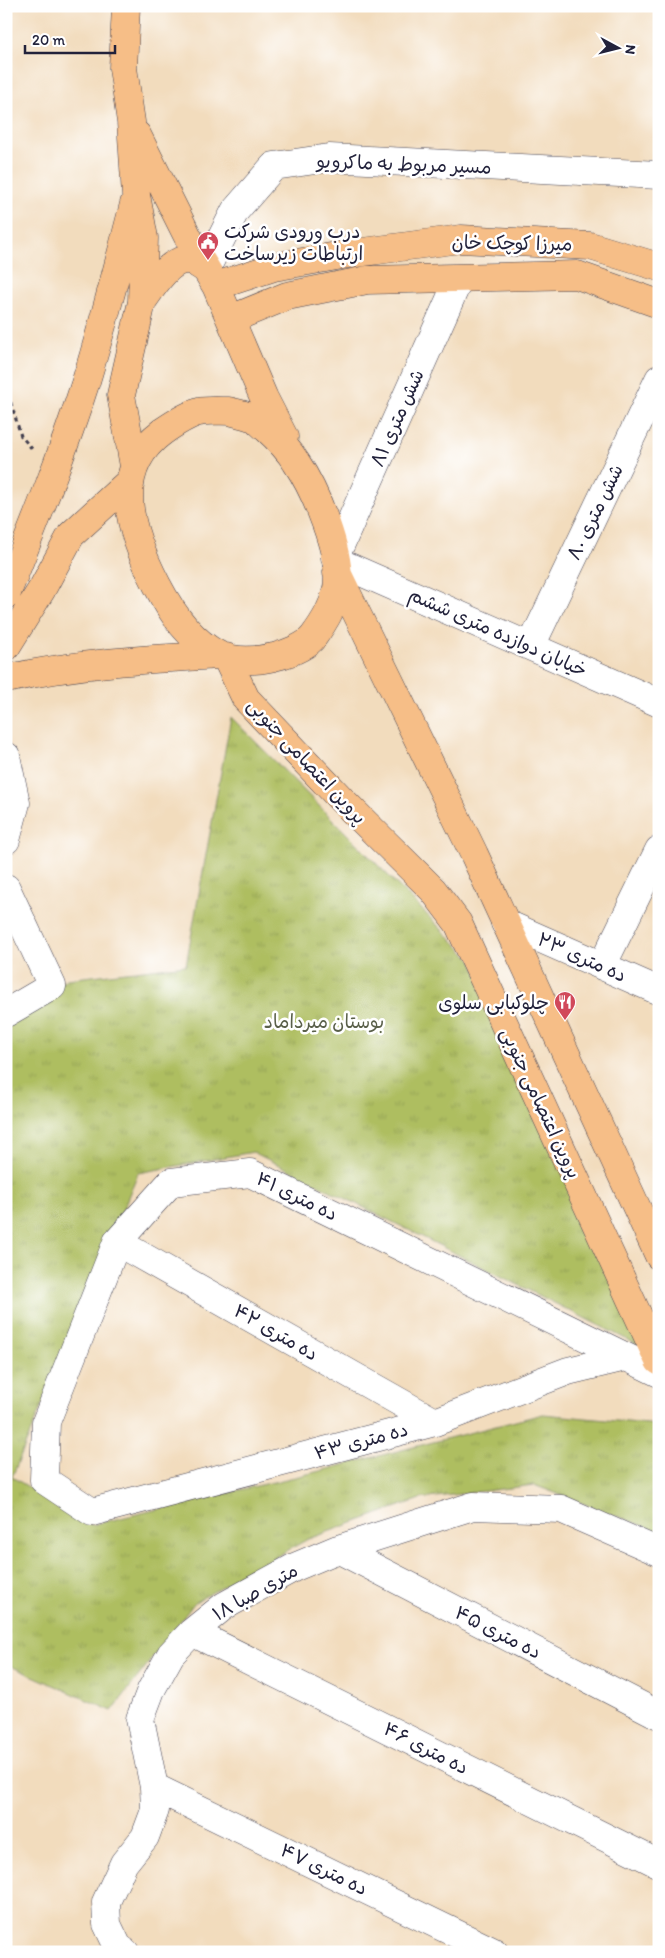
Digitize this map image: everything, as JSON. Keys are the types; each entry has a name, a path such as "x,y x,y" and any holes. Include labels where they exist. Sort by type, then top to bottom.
{"main road":[{"path":"126,6 123,68 131,122 136,195 144,238 142,302 121,395 132,473 129,502 133,531 167,605 185,628 204,645 223,656 242,661 258,660 285,654 311,640 328,616 337,588 336,564"},
{"path":"131,122 211,278 231,319 264,398 315,497 326,525 336,564 474,854 659,1256"},
{"path":"6,595 86,381 118,269 136,195"},
{"name":"میرزا کوچک خان","path":"211,278 348,254 461,239 590,246 659,267"},
{"path":"142,302 160,277 170,266 178,262 191,260 211,278"},
{"name":"میرزا کوچک خان","path":"231,319 287,296 367,280 577,275 659,304"},
{"path":"6,647 42,589 70,535 132,473 148,442 171,426 198,412 229,411 254,418 278,439 296,461"},
{"path":"6,679 106,662 223,656"},
{"name":"پروین اعتصامی جنوبی","path":"223,656 246,698 342,800 433,890 458,923 659,1361"}],"street":[{"name":"مسیر مربوط به ماکرویو","path":"211,278 235,211 274,166 329,158 659,175"},
{"name":"شش متری ۸۱","path":"336,564 458,279"},
{"name":"شش متری ۸۰","path":"531,646 659,379"},
{"name":"خیابان دوازده متری ششم","path":"336,564 531,646 659,703"},
{"path":"6,756 16,803 6,840"},
{"path":"602,966 659,850"},
{"path":"6,888 52,986 6,1013"},
{"name":"ده متری ۲۳","path":"506,923 659,991"},
{"name":"ده متری ۴۱","path":"92,1512 44,1480 46,1422 117,1242 171,1182 250,1173 659,1372"},
{"name":"ده متری ۴۲","path":"117,1242 435,1422"},
{"name":"ده متری ۴۳","path":"92,1512 435,1422 568,1371 626,1357"},
{"name":"متری صبا ۱۸","path":"125,1952 118,1947 107,1924 106,1902 124,1863 145,1837 156,1810 154,1787 140,1719 151,1690 171,1654 192,1632 224,1606 295,1568 338,1549 473,1506 560,1509 659,1552"},
{"name":"ده متری ۴۵","path":"338,1549 659,1715"},
{"name":"ده متری ۴۶","path":"192,1632 659,1864"},
{"name":"ده متری ۴۷","path":"154,1787 494,1952"}],"path":[{"path":"6,387 21,436 53,473"}],"green space":[{"name":"بوستان میرداماد","path":"231,717 471,959 642,1347 253,1152 138,1173 12,1477 91,1525 316,1472 543,1414 659,1425 659,1532 534,1485 420,1499 308,1539 195,1602 112,1711 6,1664 6,1017 67,979 186,965"}],"place":[{"name":"درب ورودی شرکت ارتباطات زیرساخت","path":"208,261"},
{"name":"چلوکبابی سلوی","path":"565,1021"}]}
